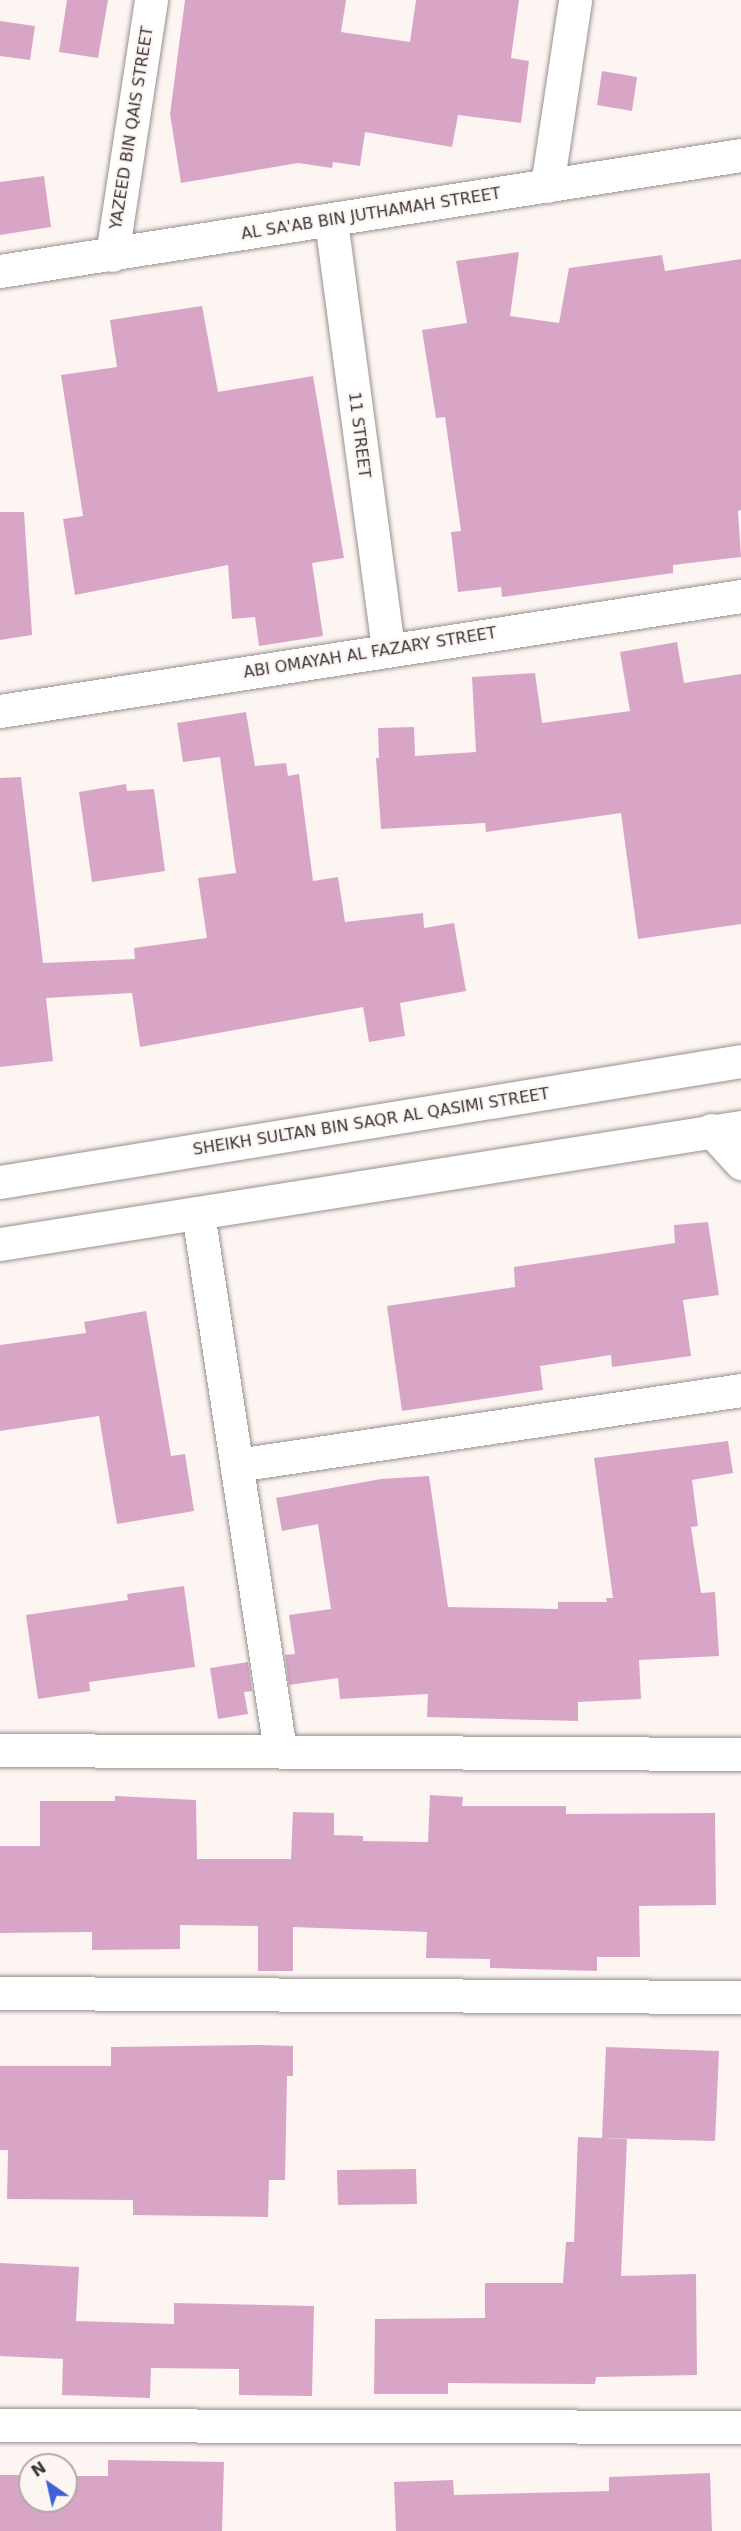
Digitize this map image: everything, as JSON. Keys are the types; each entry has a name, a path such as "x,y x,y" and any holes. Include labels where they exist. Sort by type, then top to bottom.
{"street":[{"name":"YAZEED BIN QAIS STREET","path":"112,255 151,0"},
{"path":"547,186 575,0"},
{"name":"AL SA'AB BIN JUTHAMAH STREET","path":"0,272 741,155"},
{"name":"11 STREET","path":"331,221 388,650"},
{"name":"ABI OMAYAH AL FAZARY STREET","path":"0,711 741,596"},
{"name":"SHEIKH SULTAN BIN SAQR AL QASIMI STREET","path":"0,1182 741,1061"},
{"path":"0,1244 726,1128 741,1163"},
{"path":"198,1213 280,1750"},
{"path":"237,1465 741,1390"},
{"path":"0,1750 741,1754"},
{"path":"0,1993 741,1997"},
{"path":"0,2425 741,2427"}],"building":[{"path":"67,0 108,0 98,58 59,52"},
{"path":"185,0 346,0 341,32 410,42 416,0 519,0 511,58 529,61 521,123 458,115 452,147 365,132 360,166 333,162 332,168 298,163 181,183 170,114"},
{"path":"0,21 35,26 30,60 0,56"},
{"path":"602,71 637,77 632,111 597,105"},
{"path":"44,176 51,227 0,235 0,182"},
{"path":"519,252 510,316 559,323 569,268 662,255 665,271 741,259 741,510 738,511 741,557 673,565 673,573 502,597 501,587 458,592 451,532 461,531 445,417 436,418 422,330 467,323 456,261"},
{"path":"202,306 218,392 313,376 344,558 312,563 323,636 259,646 255,617 232,619 228,565 75,595 63,519 83,516 61,375 117,367 110,320"},
{"path":"0,512 24,512 32,635 0,640"},
{"path":"677,642 684,683 741,674 741,924 638,939 621,813 486,832 485,823 381,829 376,758 379,758 378,728 414,727 415,756 476,752 472,677 535,673 542,723 630,711 620,652"},
{"path":"246,712 255,766 286,763 288,776 299,774 313,881 338,877 345,922 423,913 424,928 454,923 466,991 400,1003 405,1036 369,1042 363,1007 140,1047 132,993 46,998 53,1061 0,1067 0,778 21,777 43,963 135,959 134,948 207,938 198,878 236,873 220,757 183,762 177,723"},
{"path":"126,784 127,791 154,789 165,871 92,882 79,792"},
{"path":"708,1222 719,1295 683,1300 691,1356 612,1367 611,1355 540,1366 543,1390 402,1411 387,1306 515,1287 514,1267 675,1243 674,1225"},
{"path":"146,1311 171,1456 185,1454 194,1511 117,1524 99,1416 0,1431 0,1345 86,1333 84,1322"},
{"path":"728,1441 733,1473 692,1480 698,1526 691,1527 701,1593 715,1592 719,1656 639,1660 641,1699 578,1702 578,1721 427,1717 428,1694 340,1699 338,1678 289,1685 285,1655 295,1654 289,1615 331,1609 318,1524 282,1531 276,1498 381,1479 429,1476 448,1607 558,1609 558,1602 607,1602 606,1598 613,1598 594,1458"},
{"path":"184,1586 195,1667 89,1682 90,1691 38,1699 26,1615 128,1600 127,1594"},
{"path":"248,1662 252,1691 244,1692 248,1714 218,1719 210,1668"},
{"path":"430,1795 463,1797 462,1806 566,1806 566,1814 715,1813 716,1905 639,1906 640,1957 597,1957 597,1971 490,1968 490,1959 426,1958 427,1932 293,1927 293,1971 258,1971 258,1926 180,1925 180,1949 92,1950 92,1932 0,1933 0,1846 40,1846 40,1801 115,1801 115,1796 196,1800 197,1859 291,1859 293,1812 334,1813 334,1835 363,1836 363,1841 428,1842"},
{"path":"293,2046 293,2076 287,2076 285,2180 269,2180 268,2217 133,2215 133,2200 7,2199 8,2150 0,2150 0,2066 111,2066 111,2047"},
{"path":"606,2047 719,2051 715,2141 602,2138"},
{"path":"578,2137 627,2139 621,2276 696,2274 697,2375 596,2377 595,2384 448,2383 448,2394 374,2394 375,2319 485,2318 485,2283 563,2283 566,2242 574,2242"},
{"path":"416,2169 417,2204 338,2205 337,2170"},
{"path":"0,2263 79,2267 76,2321 174,2324 174,2303 314,2306 312,2396 239,2395 239,2369 151,2368 150,2398 62,2395 63,2359 0,2356"},
{"path":"108,2460 224,2462 222,2531 0,2531 0,2475 18,2475 18,2513 78,2513 78,2476 108,2476"},
{"path":"710,2473 712,2531 396,2531 394,2482 453,2480 454,2495 609,2491 609,2477"}]}
